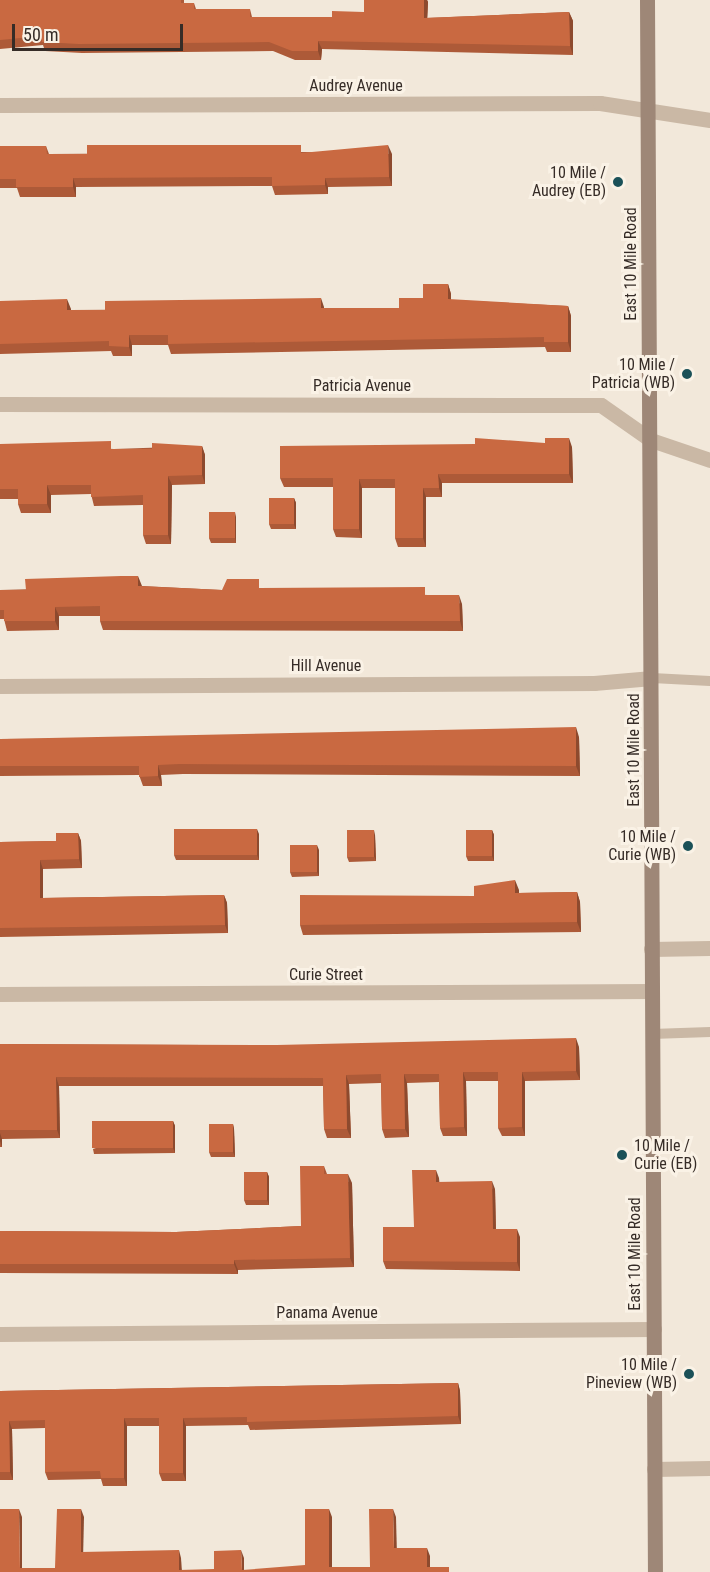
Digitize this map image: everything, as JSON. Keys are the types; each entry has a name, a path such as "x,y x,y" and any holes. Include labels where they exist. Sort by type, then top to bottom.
{"main road":[{"name":"East 10 Mile Road","path":"647,0 655,1572"}],"street":[{"name":"Audrey Avenue","path":"0,105 600,103 648,113 710,120"},
{"name":"Patricia Avenue","path":"0,404 601,405 651,440 710,460"},
{"name":"Hill Avenue","path":"0,686 582,683 652,678"},
{"path":"651,949 710,948"},
{"name":"Curie Street","path":"0,994 652,991"},
{"name":"Panama Avenue","path":"0,1334 654,1329"},
{"path":"654,1469 710,1468"}],"lane":[{"path":"652,678 710,681"},
{"path":"652,1034 710,1032"}],"building":[{"path":"0,0 181,0 181,3 194,3 194,9 250,9 250,17 332,17 332,11 364,12 364,0 424,0 424,18 569,12 570,46 318,41 318,51 292,51 269,42 79,44 42,42 41,36 0,40"},
{"path":"87,145 301,145 301,153 388,145 389,177 325,178 325,185 272,186 272,177 73,178 73,187 16,187 16,179 0,179 0,146 46,146 47,154 87,154"},
{"path":"423,284 448,284 448,299 568,306 568,342 544,342 544,337 168,344 168,335 129,335 129,347 109,346 109,341 0,344 0,301 67,299 67,310 105,310 105,301 321,298 321,308 399,308 399,298 423,298"},
{"path":"475,438 545,443 545,438 569,438 569,474 438,474 439,488 423,488 423,538 395,538 395,479 359,479 359,529 333,529 333,478 280,478 280,446 475,444"},
{"path":"111,441 111,449 152,449 152,443 202,446 202,475 168,476 168,535 143,535 143,495 91,497 91,485 47,485 47,504 18,504 18,489 0,489 0,444"},
{"path":"269,498 294,498 294,524 269,524"},
{"path":"209,512 235,512 235,538 209,538"},
{"path":"138,576 138,586 222,590 227,579 259,579 259,588 425,587 425,595 459,595 460,621 100,621 100,606 55,607 55,621 4,621 4,610 0,610 0,590 26,590 25,579"},
{"path":"576,727 576,766 179,764 158,765 158,776 139,777 139,766 0,766 0,739"},
{"path":"174,829 257,829 257,855 174,855"},
{"path":"347,830 374,830 374,857 347,857"},
{"path":"466,830 492,830 492,856 466,856"},
{"path":"56,833 78,833 79,859 40,860 40,898 224,895 225,925 0,928 0,842 56,841"},
{"path":"290,845 317,845 317,872 290,872"},
{"path":"515,880 515,893 577,892 577,922 300,925 300,895 474,896 474,886"},
{"path":"576,1038 576,1071 522,1072 522,1127 498,1128 498,1072 463,1072 464,1127 440,1128 439,1074 404,1074 405,1129 382,1129 381,1074 346,1075 347,1129 324,1129 323,1078 56,1077 57,1130 0,1130 0,1044 277,1045"},
{"path":"92,1121 173,1121 173,1148 92,1148"},
{"path":"209,1124 233,1124 233,1152 209,1152"},
{"path":"300,1166 324,1166 324,1174 348,1174 350,1258 234,1260 234,1264 0,1264 0,1231 176,1232 301,1226"},
{"path":"412,1170 436,1170 436,1182 492,1181 493,1229 517,1229 517,1262 383,1261 383,1227 414,1227"},
{"path":"244,1172 267,1172 267,1200 244,1200"},
{"path":"458,1383 458,1416 247,1422 247,1417 183,1418 183,1473 159,1473 159,1418 124,1418 124,1478 101,1478 100,1471 45,1472 45,1420 9,1421 10,1472 0,1472 0,1391"},
{"path":"0,1509 19,1509 20,1568 55,1568 57,1509 81,1509 81,1552 179,1550 179,1570 214,1569 214,1551 241,1550 242,1570 305,1565 305,1509 329,1509 329,1567 370,1567 369,1509 393,1509 394,1548 427,1548 427,1567 449,1567 449,1572 0,1572"}],"place":[{"name":"10 Mile / Audrey (EB)","path":"618,182"},
{"name":"10 Mile / Patricia (WB)","path":"687,374"},
{"name":"10 Mile / Curie (WB)","path":"688,846"},
{"name":"10 Mile / Curie (EB)","path":"622,1155"},
{"name":"10 Mile / Pineview (WB)","path":"689,1374"}]}
